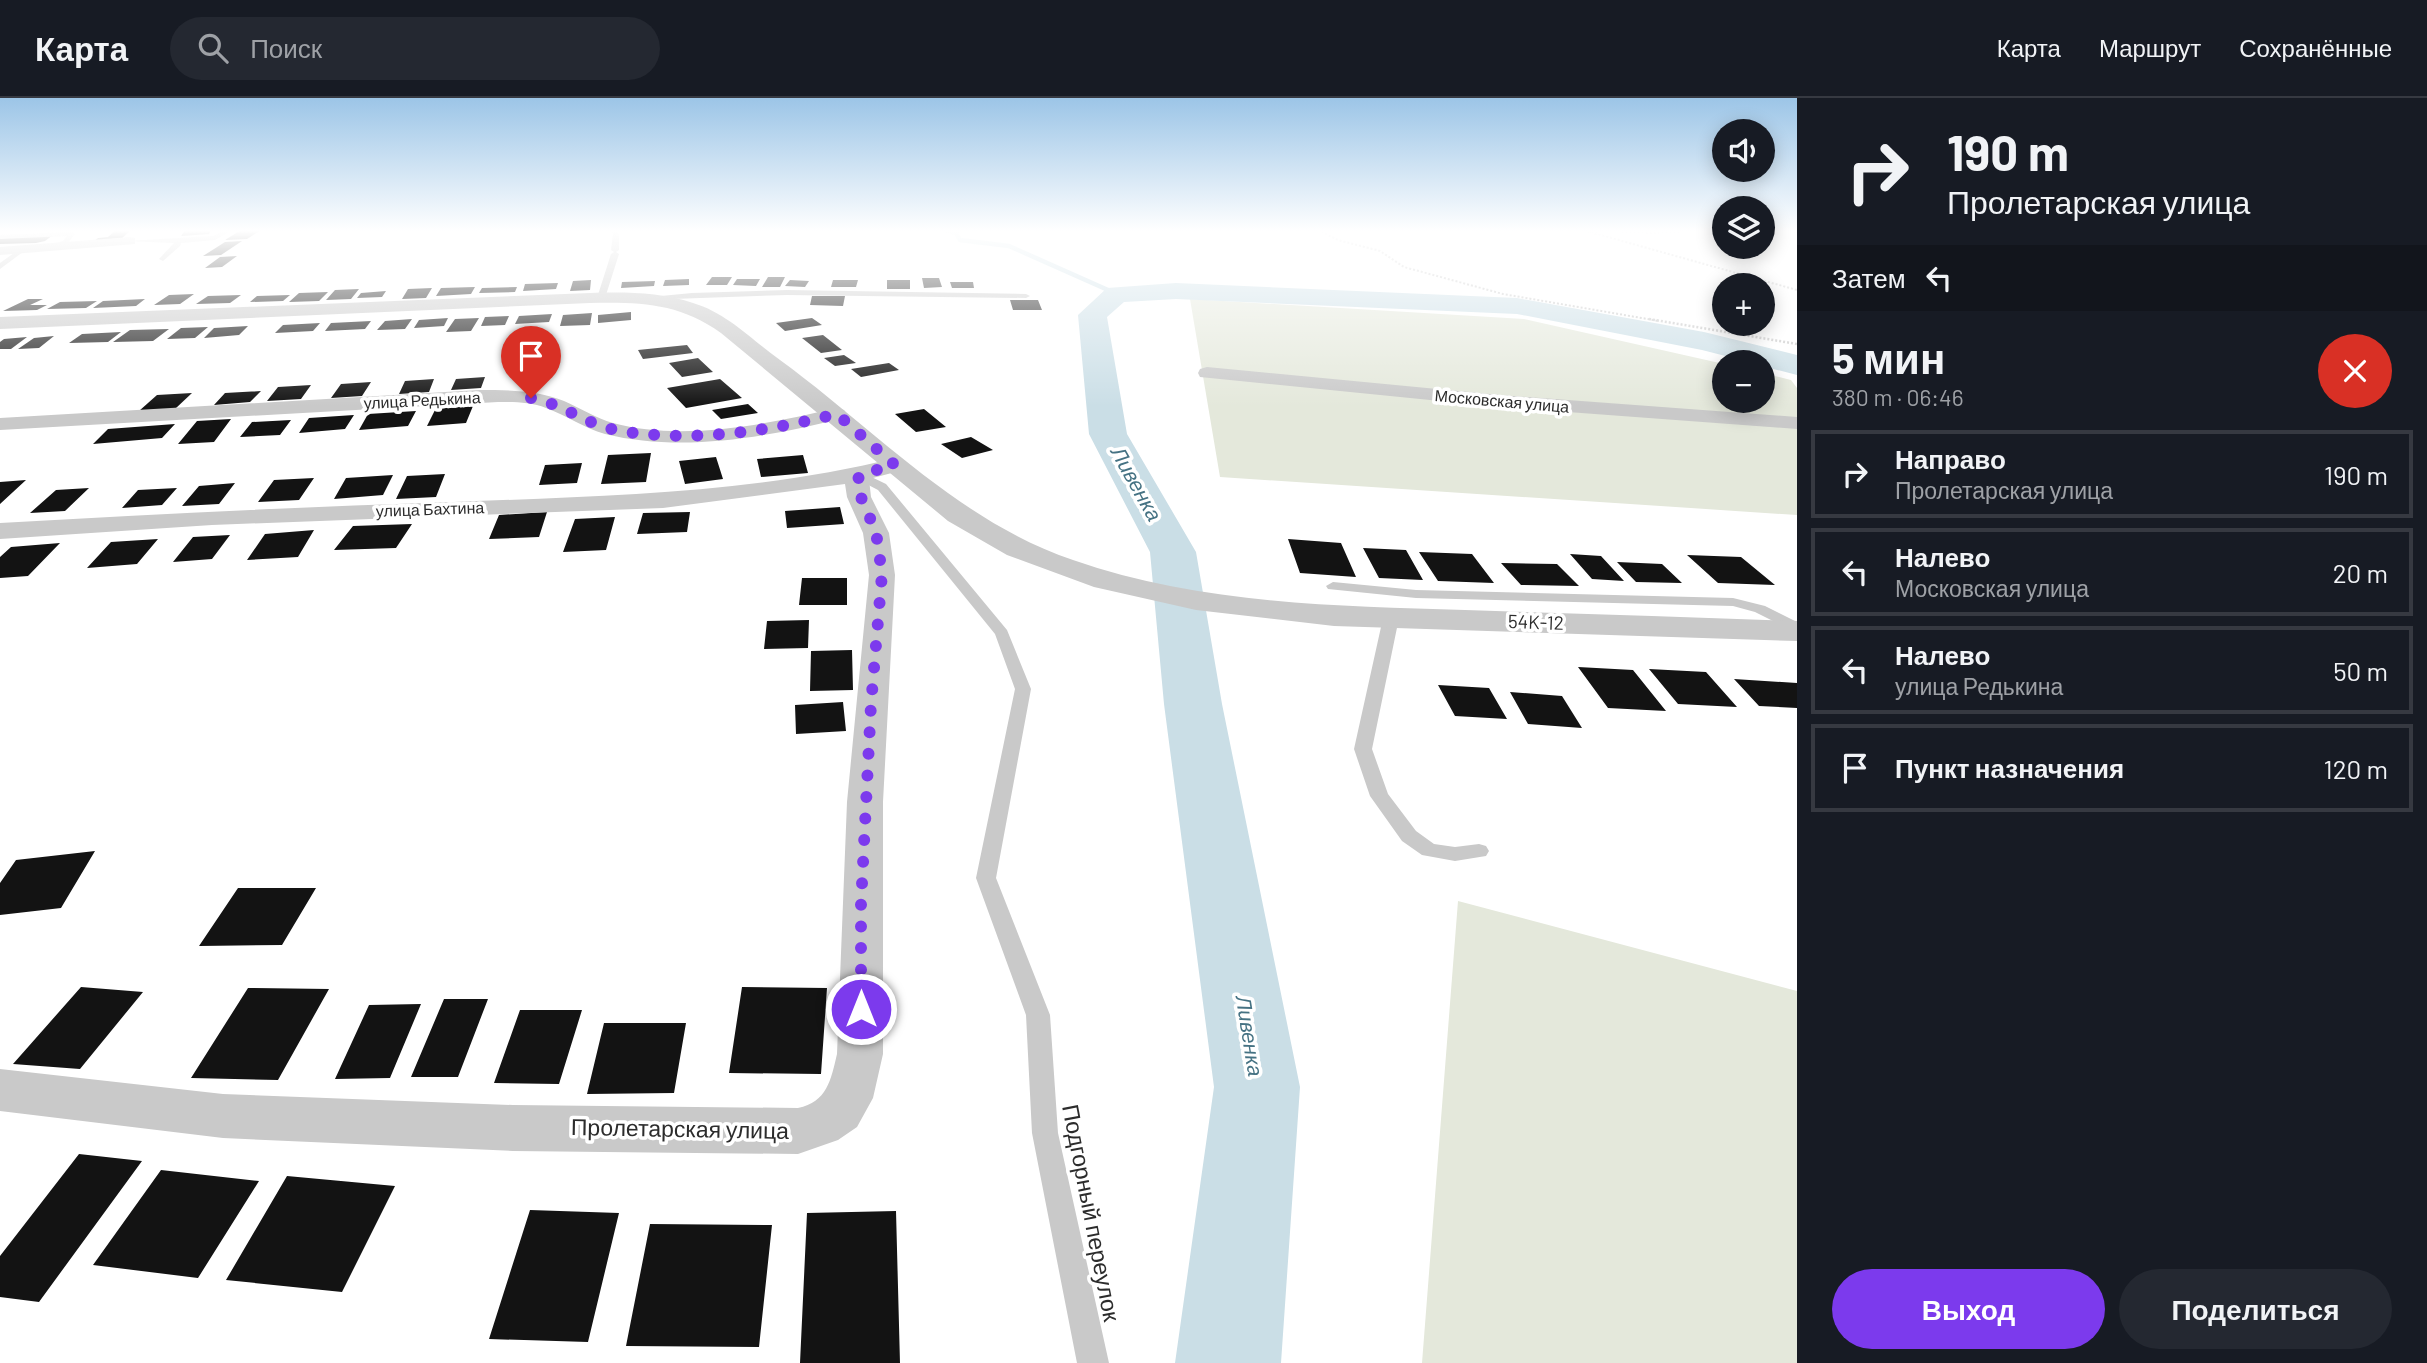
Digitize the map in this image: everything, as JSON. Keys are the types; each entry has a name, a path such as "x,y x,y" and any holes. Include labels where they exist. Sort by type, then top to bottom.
{"street":[{"path":"0,323 601,298 674,303 702,313 723,326 837,414 877,470"},
{"name":"Московская улица","path":"1207,373 1526,404 1797,423"},
{"name":"улица Редькина","path":"0,424 480,396 538,399 610,428 653,433 753,430 789,426 837,414"},
{"name":"улица Бахтина","path":"0,531 212,518 663,501 877,470"},
{"name":"54K-12","path":"877,470 1025,553 1093,576 1147,590 1276,611 1391,618 1797,629"},
{"name":"Пролетарская улица","path":"3,1097 223,1116 513,1128 798,1131 814,1128 841,1111 849,1098 857,1071 861,1036 861,904 871,704 882,574 876,532 857,488 877,470"}],"lane":[{"path":"601,298 604,289"},
{"path":"637,299 705,293 1026,296"},
{"name":"Подгорный переулок","path":"877,470 882,487 1002,633 1023,690 986,878 1038,1015 1045,1133 1093,1363"},
{"path":"1333,586 1416,594 1733,602 1760,609 1797,629"},
{"path":"1391,618 1363,749 1379,796 1409,836 1429,850 1455,854 1479,851"}],"path":[{"path":"1485,289 1797,344"}],"shaded area":[{"path":"1190,299 1524,319 1712,361 1712,413 1775,413 1775,376 1791,380 1797,388 1797,515 1220,477"},
{"path":"1458,901 1797,991 1797,1363 1422,1363"}],"building":[{"path":"359,289 351,299 326,300 335,290"},
{"path":"408,289 431,289 426,298 402,299"},
{"path":"440,289 474,289 471,294 436,296"},
{"path":"481,289 516,289 515,292 479,293"},
{"path":"524,289 555,289 523,291"},
{"path":"386,291 382,297 357,298 361,293"},
{"path":"328,292 319,301 289,302 299,293"},
{"path":"194,294 180,304 154,305 169,295"},
{"path":"241,295 230,303 196,304 208,296"},
{"path":"290,295 283,301 250,302 257,296"},
{"path":"812,296 845,296 843,306 810,305"},
{"path":"28,299 43,299 30,305 47,305 37,310 3,311"},
{"path":"145,299 136,306 93,308 103,301"},
{"path":"1010,300 1038,300 1042,310 1013,310"},
{"path":"97,301 86,308 47,309 60,302"},
{"path":"631,312 631,320 598,323 598,315"},
{"path":"592,313 590,325 560,326 563,315"},
{"path":"552,314 549,322 515,324 519,316"},
{"path":"509,316 505,325 481,326 485,317"},
{"path":"448,318 444,326 414,328 419,320"},
{"path":"479,318 471,331 446,332 455,319"},
{"path":"812,318 822,325 785,331 776,323"},
{"path":"412,319 405,329 377,330 385,321"},
{"path":"371,321 365,329 325,331 331,323"},
{"path":"320,323 313,331 275,333 283,325"},
{"path":"248,326 239,335 204,338 214,328"},
{"path":"208,327 195,338 167,339 181,328"},
{"path":"169,329 153,341 113,342 130,330"},
{"path":"121,332 108,342 69,343 82,334"},
{"path":"823,335 842,350 821,353 802,338"},
{"path":"54,336 39,348 18,349 34,338"},
{"path":"27,337 11,349 0,349 0,342 4,339"},
{"path":"687,345 693,353 643,359 638,350"},
{"path":"844,355 856,363 835,366 824,358"},
{"path":"698,358 713,372 682,377 669,363"},
{"path":"889,363 899,370 861,377 851,369"},
{"path":"485,377 481,388 451,390 456,379"},
{"path":"434,379 429,392 399,394 405,381"},
{"path":"720,379 742,398 686,408 667,388"},
{"path":"371,382 362,396 331,398 341,384"},
{"path":"311,385 301,399 267,401 278,387"},
{"path":"261,391 250,402 214,405 225,393"},
{"path":"192,393 175,409 139,411 157,395"},
{"path":"748,404 758,413 721,419 712,410"},
{"path":"473,406 466,423 427,426 436,408"},
{"path":"924,409 946,427 916,432 895,414"},
{"path":"416,411 408,426 359,430 368,414"},
{"path":"354,415 345,429 299,433 309,418"},
{"path":"231,419 214,442 178,444 197,421"},
{"path":"291,420 280,435 240,437 252,422"},
{"path":"175,424 162,438 93,444 108,429"},
{"path":"971,437 993,450 962,458 941,444"},
{"path":"651,453 646,482 601,484 608,455"},
{"path":"803,455 808,473 761,477 757,459"},
{"path":"716,457 723,479 685,484 679,461"},
{"path":"582,463 577,483 539,485 545,465"},
{"path":"445,474 436,497 396,499 407,476"},
{"path":"393,475 383,495 334,499 346,478"},
{"path":"314,478 299,500 258,502 274,480"},
{"path":"26,480 0,504 0,482"},
{"path":"235,483 219,504 182,506 199,486"},
{"path":"89,488 65,511 30,513 56,490"},
{"path":"177,488 162,505 122,508 138,490"},
{"path":"840,507 844,524 787,528 785,511"},
{"path":"547,512 539,537 489,539 499,515"},
{"path":"690,512 687,532 637,534 643,513"},
{"path":"615,517 606,550 563,552 575,519"},
{"path":"412,524 396,548 334,550 353,526"},
{"path":"314,530 298,557 247,560 265,534"},
{"path":"230,535 212,559 173,562 193,537"},
{"path":"158,539 137,564 87,568 111,542"},
{"path":"1288,539 1341,543 1356,577 1300,573"},
{"path":"60,543 28,576 0,578 0,557 11,547"},
{"path":"1363,548 1406,550 1423,580 1379,578"},
{"path":"1419,552 1472,554 1494,583 1438,581"},
{"path":"1570,554 1601,556 1624,581 1592,579"},
{"path":"1687,555 1741,557 1775,585 1718,583"},
{"path":"1617,562 1662,564 1682,583 1636,582"},
{"path":"1501,563 1557,564 1579,586 1521,585"},
{"path":"802,578 847,578 847,605 799,605"},
{"path":"809,620 808,648 764,649 767,621"},
{"path":"852,650 853,690 810,691 811,651"},
{"path":"1578,667 1633,670 1666,711 1608,708"},
{"path":"1649,669 1706,672 1737,707 1678,704"},
{"path":"1734,679 1797,683 1797,708 1759,706"},
{"path":"1438,685 1489,688 1507,719 1455,716"},
{"path":"1510,692 1562,696 1582,728 1528,724"},
{"path":"843,702 846,731 796,734 795,705"},
{"path":"95,851 61,908 0,915 0,883 16,860"},
{"path":"238,888 316,888 282,945 199,946"},
{"path":"81,987 143,992 80,1069 13,1064"},
{"path":"742,987 827,988 821,1074 729,1073"},
{"path":"248,988 329,989 278,1080 191,1078"},
{"path":"444,999 488,999 458,1077 411,1077"},
{"path":"421,1004 390,1078 335,1079 369,1005"},
{"path":"520,1010 582,1010 559,1084 494,1083"},
{"path":"604,1023 686,1023 674,1093 587,1094"},
{"path":"79,1154 142,1161 39,1302 0,1297 0,1256"},
{"path":"161,1170 259,1181 198,1278 93,1265"},
{"path":"287,1176 395,1186 342,1292 226,1280"},
{"path":"530,1210 619,1213 588,1342 489,1339"},
{"path":"896,1211 900,1363 800,1363 807,1213"},
{"path":"650,1224 772,1225 759,1347 626,1346"}],"waterway":[{"path":"1106,289 1117,294"},
{"name":"Ливенка","path":"1228,1363 1257,1087 1193,704 1173,552 1108,434 1092,315 1117,294 1176,291 1517,306 1704,341 1797,365"}],"route":[{"path":"531,398 552,403 610,428 653,433 701,434 753,430 789,426 837,414 895,465 859,475 856,482 876,532 882,574 877,660 871,704 861,904 861,1009"}]}
